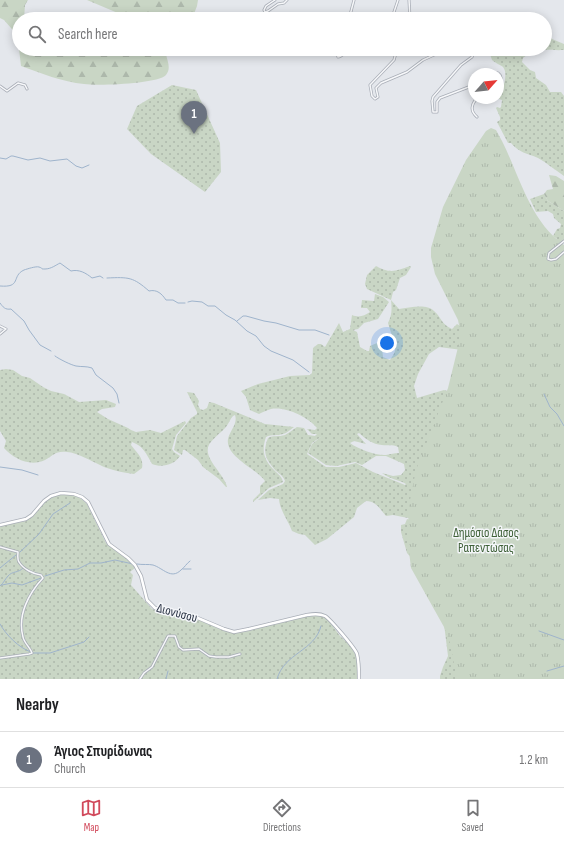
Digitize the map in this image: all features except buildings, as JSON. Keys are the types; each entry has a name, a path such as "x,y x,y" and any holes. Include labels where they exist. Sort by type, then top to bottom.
{"main road":[{"name":"Διονύσου","path":"0,525 26,519 32,515 45,499 55,494 66,493 78,495 88,502 107,542 135,565 141,576 147,600 152,607 159,610 193,616 234,632 306,615 322,615 330,620 356,651 359,679"}],"street":[{"path":"275,0 264,8 265,12 287,0"},
{"path":"351,12 354,0"},
{"path":"394,12 398,0"},
{"path":"409,0 410,12"},
{"path":"395,56 394,60 370,85 372,96 375,99 378,96 376,89 380,84 407,72 423,60 432,56"},
{"path":"468,87 439,99 437,103 437,112 433,112 433,97 461,65 472,58 472,56"},
{"path":"0,86 7,91 18,83 25,86 27,89"},
{"path":"473,104 472,113 477,118"},
{"path":"564,241 549,253 548,259 556,259 564,252"},
{"path":"0,326 6,329 0,334"},
{"path":"0,547 18,552 19,563 32,573 42,575 43,578 32,592 29,600 24,606 23,637 32,653 0,658"},
{"path":"140,679 154,664 168,636 175,636 179,647 183,650 199,649 207,655 216,657 229,657 240,654"}],"green space":[{"path":"0,0 28,0 25,5 24,12 12,12 12,29 4,20 0,18"},
{"path":"87,0 198,0 195,12 115,12"},
{"path":"552,39 564,44 564,50 552,50"},
{"path":"20,56 166,56 169,68 168,73 161,78 140,82 101,85 76,83 21,66"},
{"path":"491,56 526,56 523,58 522,62 530,70 535,72 536,78 546,85 550,92 561,92 564,96 564,176 538,158 520,151 511,143 508,143 497,122 500,120 500,117 496,108 500,108 501,104 504,104 505,70 492,60"},
{"path":"172,85 196,90 220,143 221,172 205,192 151,154 127,129 137,106"},
{"name":"Δημόσιο Δάσος Ραπεντώσας","path":"491,128 496,130 502,141 527,198 542,224 564,245 564,679 457,679 450,643 444,627 411,568 407,535 410,500 416,470 448,388 461,335 458,320 435,274 431,257 431,248 443,207 466,160 486,131"},
{"path":"549,175 556,176 564,181 564,211 548,201 544,194 547,190 553,189"},
{"path":"544,194 548,201 564,211 564,240 558,246 540,243 557,239 553,236 557,229 560,228 561,224 554,218 553,214 548,211 536,212 530,199"},
{"path":"376,266 389,271 411,267 406,275 400,278 391,300 367,289 365,284 367,275"},
{"path":"375,294 383,297 389,302 378,319 364,323 358,329 353,330 357,332 360,347 369,351 370,346 380,343 384,345 382,348 383,357 390,360 395,352 394,341 388,323 392,309 391,300 399,309 427,307 434,311 448,327 452,329 457,324 460,326 470,351 439,347 429,354 418,374 414,386 417,398 444,390 457,394 564,679 440,679 448,656 442,608 430,580 407,553 401,532 401,525 405,524 407,519 412,521 413,519 393,515 386,516 375,504 366,501 357,508 354,517 327,539 315,545 305,535 292,531 282,511 279,499 270,498 258,500 269,490 283,484 285,481 267,460 265,448 268,438 285,435 297,427 304,428 308,435 315,436 317,434 312,434 307,429 315,430 317,428 302,416 283,409 266,410 259,414 250,410 246,397 241,391 258,384 290,376 310,375 312,373 313,348 318,344 325,347 339,323 343,332 350,329 352,315 361,316 370,312 367,308 361,308 362,300 374,301","holes":["359,433 372,443 398,447 399,453 382,455 358,448 350,443 354,441 366,444 357,434","322,436 312,444 308,453 326,465 336,466 355,462 362,465 376,456 386,456 404,464 405,470 401,475 393,476 382,473 387,477 406,484 405,485 373,472 356,463 339,467 326,467 307,454 312,443"]},
{"path":"0,370 13,370 22,376 30,378 51,391 64,394 79,402 106,400 116,404 115,407 102,409 97,412 108,419 136,432 150,430 161,433 185,421 186,423 176,435 172,449 180,456 168,465 160,466 152,464 142,448 132,442 131,445 142,461 142,468 134,474 110,469 71,453 57,453 45,460 34,463 23,461 13,456 4,448 6,441 0,431"},
{"path":"187,392 194,393 199,401 198,405 200,409 203,410 207,408 209,402 265,424 294,427 284,434 266,437 264,447 266,460 281,477 283,482 269,488 253,502 253,500 260,493 260,486 265,481 261,476 236,457 228,445 229,436 235,424 235,415 226,427 212,441 208,449 208,454 211,460 227,487 185,450 183,450 182,455 174,450 177,436 191,418 197,414"},
{"path":"60,494 75,496 87,504 106,543 126,558 135,568 130,572 133,575 131,585 152,609 193,617 222,630 231,632 247,631 318,614 326,617 340,636 352,647 357,657 357,679 0,679 0,526 26,521 32,516 40,505 50,497"}],"waterway":[{"path":"0,158 6,159 13,156 28,160 40,158 50,161 67,159 76,166 82,168 89,165"},
{"path":"0,286 11,285 14,283 20,272 24,270 38,267 47,269 60,263 71,271 82,272 92,278 100,276 103,278"},
{"path":"107,278 126,278 134,280 149,291 159,292 166,300 185,303"},
{"path":"188,302 202,302 208,306 215,306 235,320 247,331 256,336 264,346 271,351 293,360 309,372"},
{"path":"0,303 6,309 11,309 24,321 40,345 51,351"},
{"path":"237,321 243,316 246,316 299,330 315,330 329,335"},
{"path":"55,356 74,365 92,368 96,375 113,388 117,394 119,403"},
{"path":"544,394 550,407 557,414 564,426"},
{"path":"0,467 22,470 38,475"},
{"path":"20,552 39,534 53,514 70,503"},
{"path":"0,568 16,555"},
{"path":"45,576 64,570 78,569 90,563 101,563 115,560 133,564"},
{"path":"137,564 157,566 170,574 174,574 181,570 190,561"},
{"path":"0,586 11,573 20,571 23,568"},
{"path":"183,569 191,569"},
{"path":"2,585 12,583 22,585 41,578"},
{"path":"0,624 13,641 31,652"},
{"path":"277,679 286,663 313,641 321,626"},
{"path":"539,631 564,640"},
{"path":"33,653 50,653 84,642 89,637"},
{"path":"547,671 564,666"},
{"path":"166,679 168,671"}],"place":[{"name":"Άγιος Σπυρίδωνας","path":"194,134"}]}
